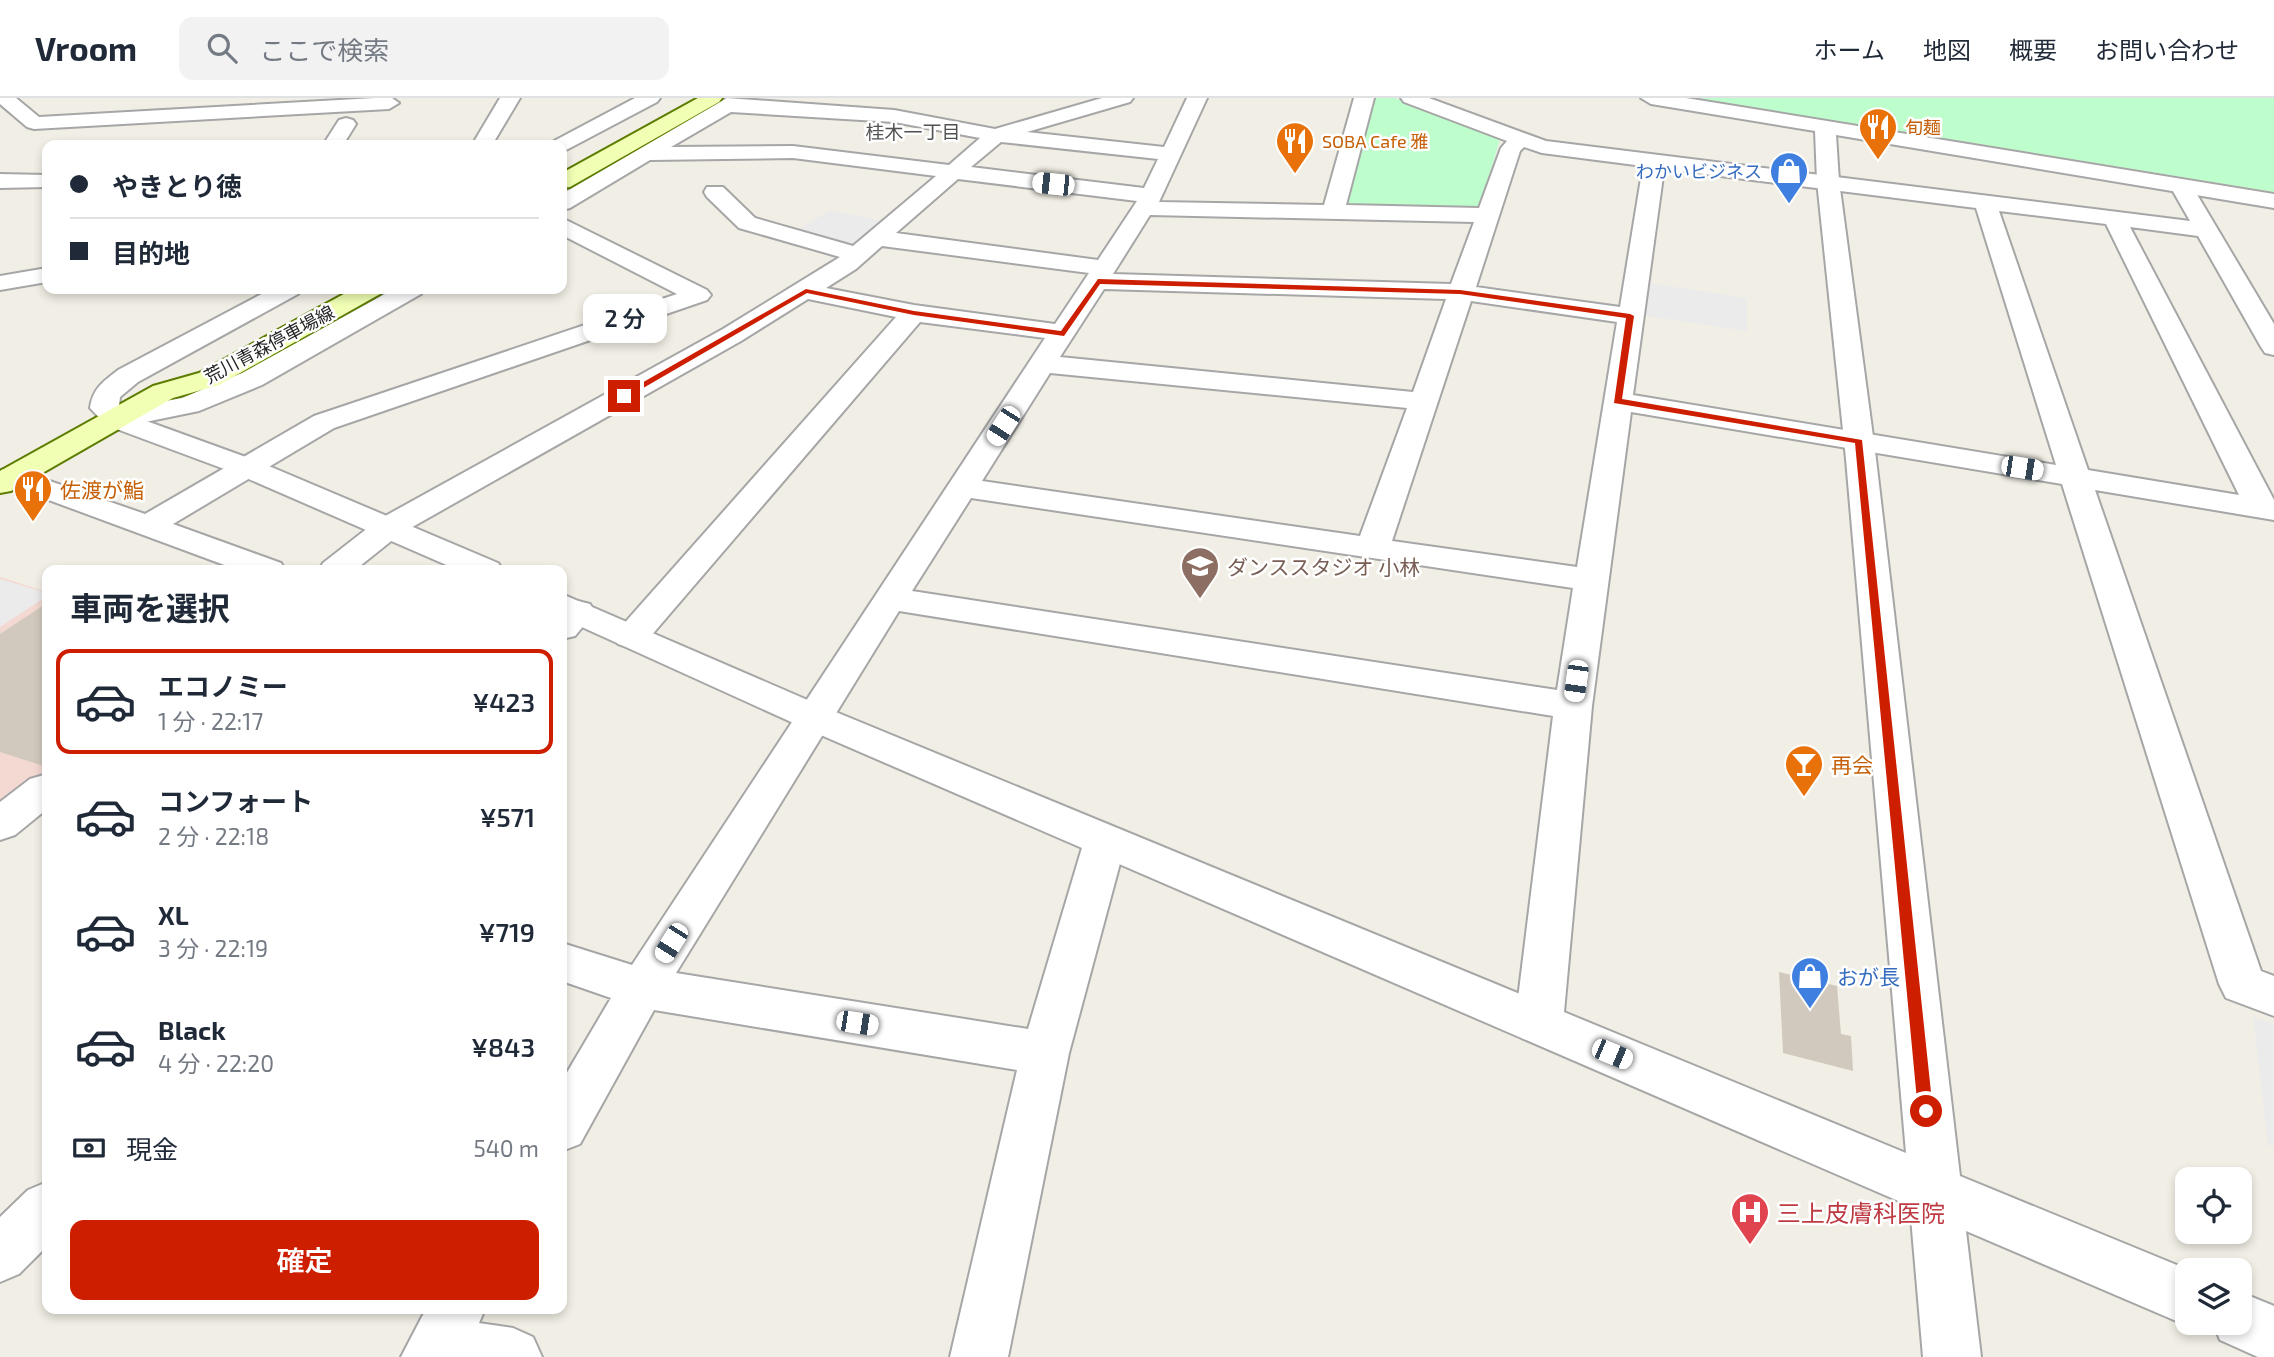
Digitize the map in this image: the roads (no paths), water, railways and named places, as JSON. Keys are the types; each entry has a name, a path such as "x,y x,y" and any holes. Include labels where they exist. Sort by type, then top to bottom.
{"main road":[{"path":"567,160 682,98"},
{"path":"567,180 726,101"},
{"name":"荒川青森停車場線","path":"163,392 165,383 177,370 319,294"},
{"name":"荒川青森停車場線","path":"6,481 163,392 209,379 362,294"}],"street":[{"path":"4,98 34,123 390,103"},
{"path":"11,130 131,98"},
{"path":"195,131 227,98"},
{"path":"485,140 510,98"},
{"path":"567,142 650,98"},
{"path":"341,565 389,527 806,291 858,256 996,135 1124,98"},
{"path":"567,1118 642,988 813,717 1148,202 1198,98"},
{"path":"1333,212 1364,98"},
{"path":"1411,98 1461,108 1521,140 1542,147 2206,230"},
{"path":"1651,98 2274,201"},
{"path":"567,200 648,154 726,101 872,115 996,135 1171,153"},
{"path":"872,115 920,101"},
{"path":"336,140 346,124"},
{"path":"1825,128 1828,181 1859,442 1952,1357"},
{"path":"1373,547 1511,148 1521,140"},
{"path":"648,154 769,150 954,173 1148,202 1333,212 1489,215"},
{"path":"1539,1023 1573,706 1654,161"},
{"path":"0,181 42,181"},
{"path":"2180,186 2274,347"},
{"path":"715,192 747,223 858,256"},
{"path":"1985,202 2242,984 2274,996"},
{"path":"2114,218 2268,509"},
{"path":"149,525 324,422 698,295 567,228"},
{"path":"879,238 1102,275 1460,292 1630,316"},
{"path":"0,283 42,276"},
{"path":"806,291 914,313 1064,333"},
{"path":"280,294 128,376 106,394 104,408 116,419 246,467 475,565"},
{"path":"116,419 189,405 252,379 403,294"},
{"path":"631,636 914,313"},
{"path":"1044,364 1422,401"},
{"path":"1617,401 2268,509"},
{"path":"6,481 149,525 256,565"},
{"path":"963,488 1590,580"},
{"path":"891,599 1573,706"},
{"path":"567,615 631,636 813,717 2175,1292"},
{"path":"0,824 42,792"},
{"path":"979,1357 1045,1053 1105,841"},
{"path":"567,964 642,988 1045,1053"},
{"path":"0,1255 42,1213"},
{"path":"2252,1325 2274,1335"},
{"path":"441,1337 513,1357"}],"place":[{"name":"旬麺","path":"1878,161"},
{"name":"SOBA Cafe 雅","path":"1295,175"},
{"name":"わかいビジネス","path":"1789,205"},
{"name":"佐渡が鮨","path":"33,523"},
{"name":"ダンススタジオ 小林","path":"1200,600"},
{"name":"再会","path":"1804,798"},
{"name":"おが長","path":"1810,1010"},
{"name":"三上皮膚科医院","path":"1750,1246"}],"district":[{"name":"桂木一丁目","path":"913,131"}]}
